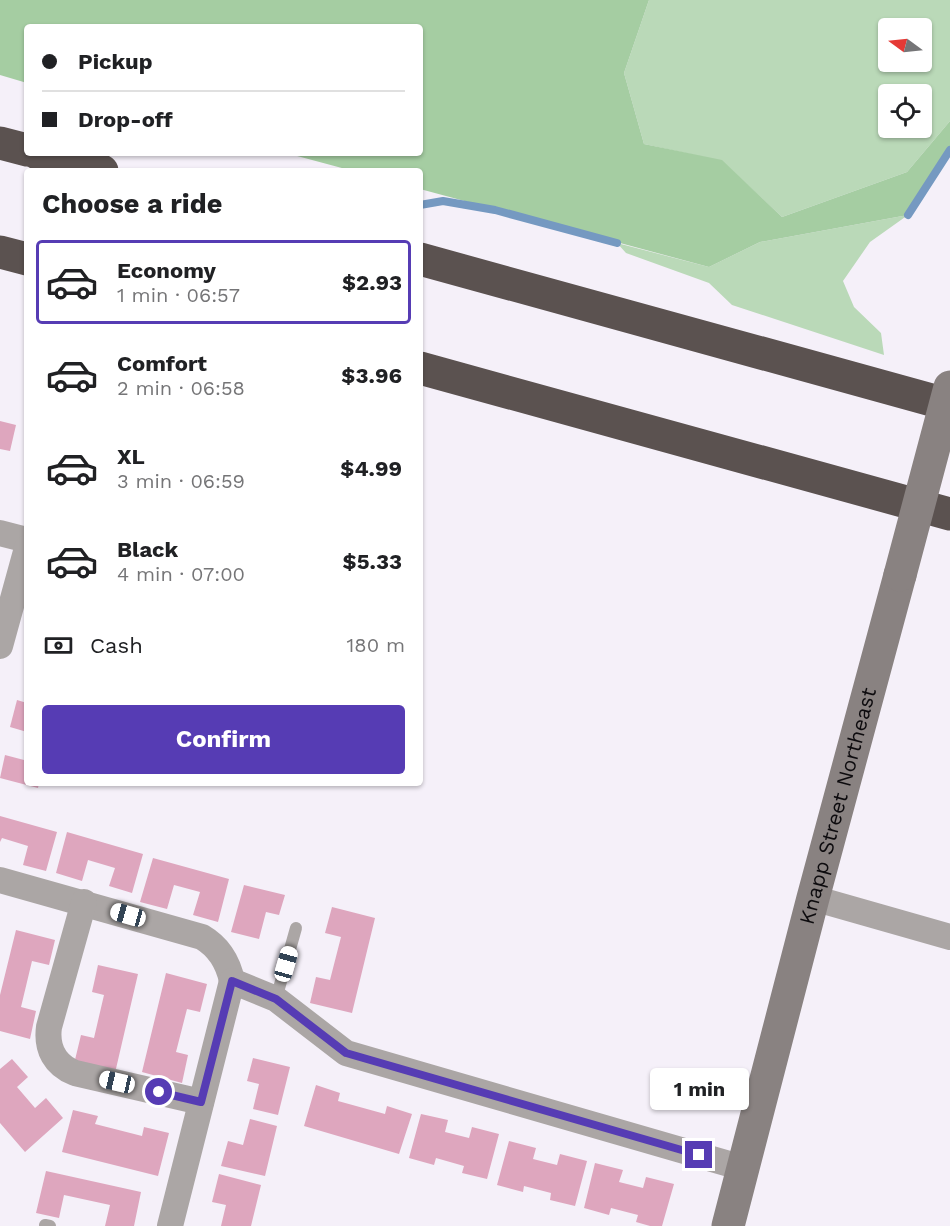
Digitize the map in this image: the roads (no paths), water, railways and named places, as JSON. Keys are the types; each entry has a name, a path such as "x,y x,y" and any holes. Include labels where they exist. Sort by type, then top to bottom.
{"highway":[{"path":"0,143 24,149"},
{"path":"48,156 91,168"},
{"path":"0,252 24,258"},
{"path":"423,260 950,405"},
{"path":"423,369 950,514"}],"main road":[{"name":"Knapp Street Northeast","path":"728,1226 950,387"}],"street":[{"path":"0,532 24,539"},
{"path":"0,646 24,559"},
{"path":"0,880 202,937 223,956 228,966 232,981 170,1226"},
{"path":"813,898 950,937"},
{"path":"84,902 49,1027 48,1041 54,1056 60,1064 75,1073 201,1102"},
{"path":"232,981 276,999 346,1053 743,1168"}],"lane":[{"path":"276,999 296,928"}],"waterway":[{"path":"908,215 950,150"},
{"path":"423,204 443,201 495,210 617,243"}]}
